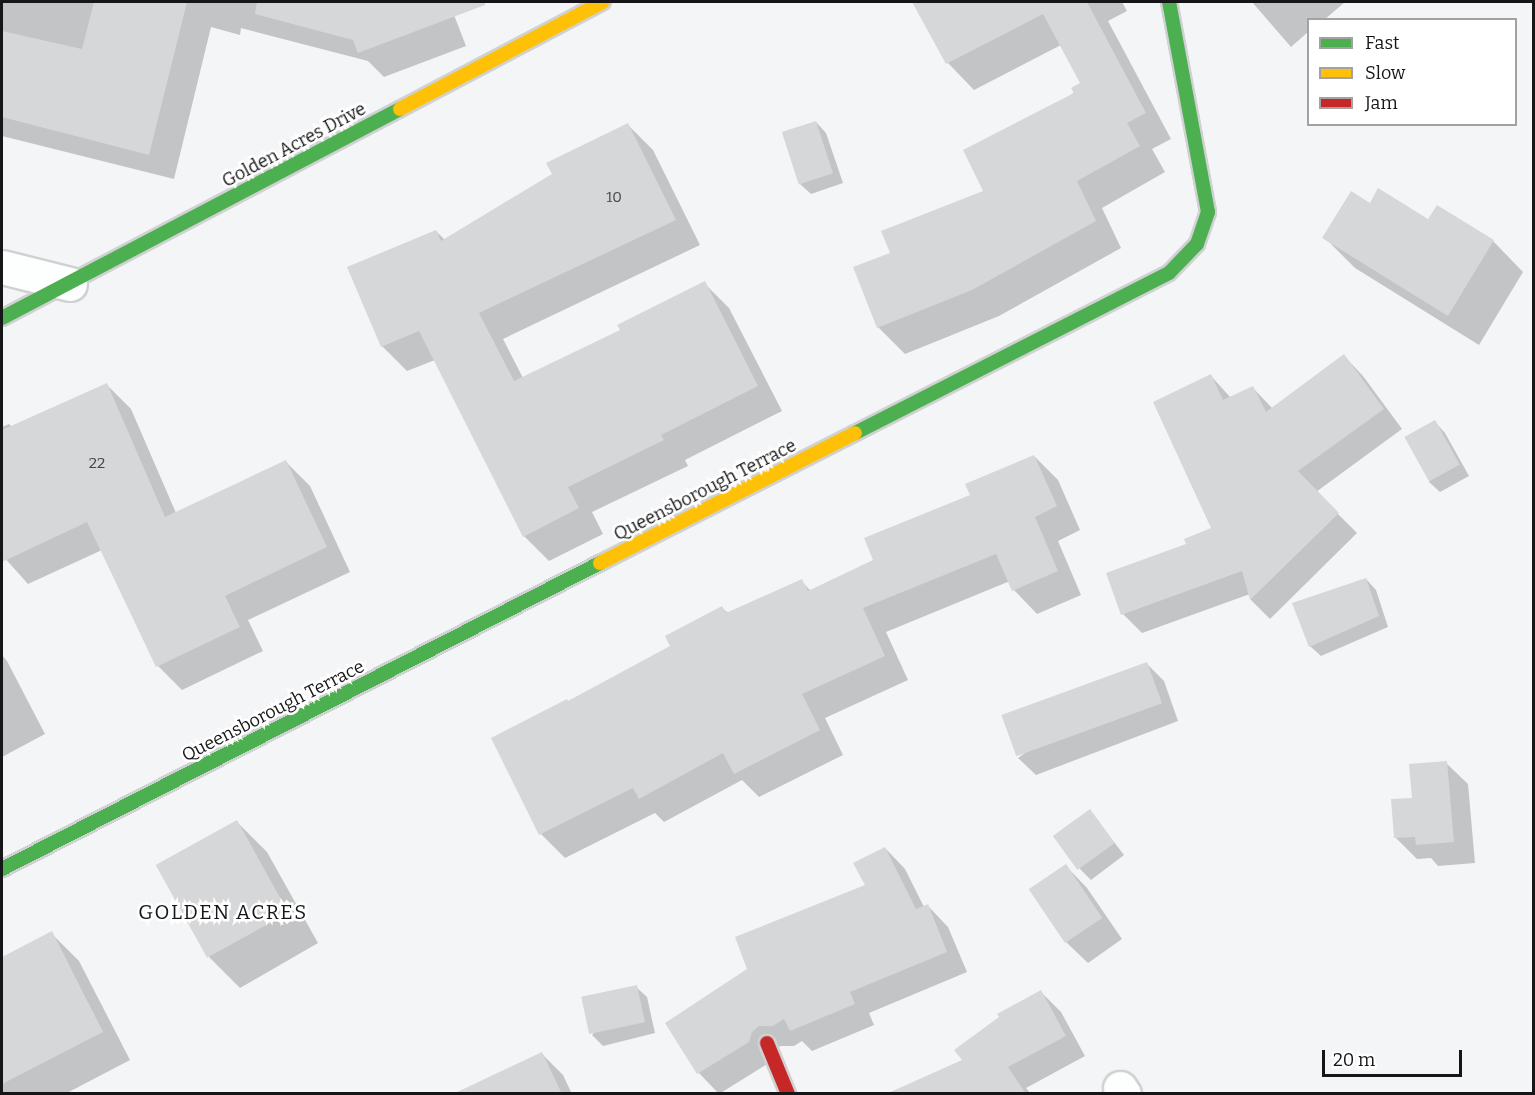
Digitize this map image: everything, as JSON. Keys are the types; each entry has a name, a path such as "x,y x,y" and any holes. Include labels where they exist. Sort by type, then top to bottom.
{"street":[{"name":"Golden Acres Drive","path":"2,318 603,2"},
{"name":"Queensborough Terrace","path":"2,869 1169,273 1197,244 1208,212 1169,2"},
{"path":"2,267 70,284"},
{"path":"767,1043 788,1094"}],"building":[{"path":"94,2 187,2 149,155 2,117 2,31 82,49"},
{"path":"257,2 485,2 485,5 358,53 353,40 255,14"},
{"path":"912,2 1087,2 1146,113 1127,123 1140,146 1077,181 1096,221 972,290 877,328 853,267 890,253 881,231 983,191 963,150 1074,93 1071,88 1080,83 1043,14 946,64"},
{"path":"816,121 833,173 799,184 782,132"},
{"path":"628,123 676,220 479,313 514,381 620,330 617,325 705,281 758,386 661,435 664,440 568,487 579,508 523,537 419,331 381,347 347,267 436,230 441,241 552,174 546,163"},
{"path":"1378,188 1428,219 1437,205 1494,240 1448,316 1322,238 1351,191 1370,203"},
{"path":"1344,354 1384,409 1298,471 1339,513 1250,600 1242,571 1121,615 1106,573 1186,544 1184,539 1211,528 1153,402 1211,374 1223,400 1253,386 1266,412"},
{"path":"107,383 165,517 286,460 327,547 225,596 240,627 156,667 87,522 2,562 2,430"},
{"path":"1435,420 1460,465 1429,482 1404,437"},
{"path":"1034,455 1057,506 1035,517 1058,571 1012,591 996,554 863,608 885,656 802,694 820,730 734,774 723,753 639,799 633,788 539,835 491,738 567,699 568,701 670,646 665,636 722,606 726,613 802,579 808,591 873,560 864,538 970,495 965,484"},
{"path":"1366,578 1379,616 1309,647 1292,603"},
{"path":"1147,662 1162,703 1016,756 1001,715"},
{"path":"1447,761 1454,842 1416,845 1415,837 1394,838 1391,799 1412,798 1409,764"},
{"path":"1090,809 1115,843 1077,870 1053,836"},
{"path":"237,820 288,913 207,958 156,865"},
{"path":"885,847 916,909 928,904 947,952 850,992 855,1004 790,1031 784,1019 773,1026 759,1026 752,1032 749,1042 697,1074 665,1023 747,969 735,937 865,885 853,863"},
{"path":"1066,864 1102,918 1065,943 1029,889"},
{"path":"52,931 103,1032 2,1084 2,957"},
{"path":"637,985 645,1022 589,1034 581,997"},
{"path":"1041,990 1066,1036 1008,1067 1026,1094 886,1094 962,1060 954,1050 999,1017 997,1014"},
{"path":"542,1052 562,1094 453,1094"}],"traffic: fast":[{"path":"855,433 1169,273 1197,244 1208,212 1169,2"},
{"path":"2,318 400,109"},
{"path":"2,869 600,563"}],"traffic: slow":[{"path":"400,109 603,2"},
{"path":"600,563 855,433"}],"traffic: jam":[{"path":"767,1043 788,1094"}],"district":[{"name":"GOLDEN ACRES","path":"223,912"}]}
